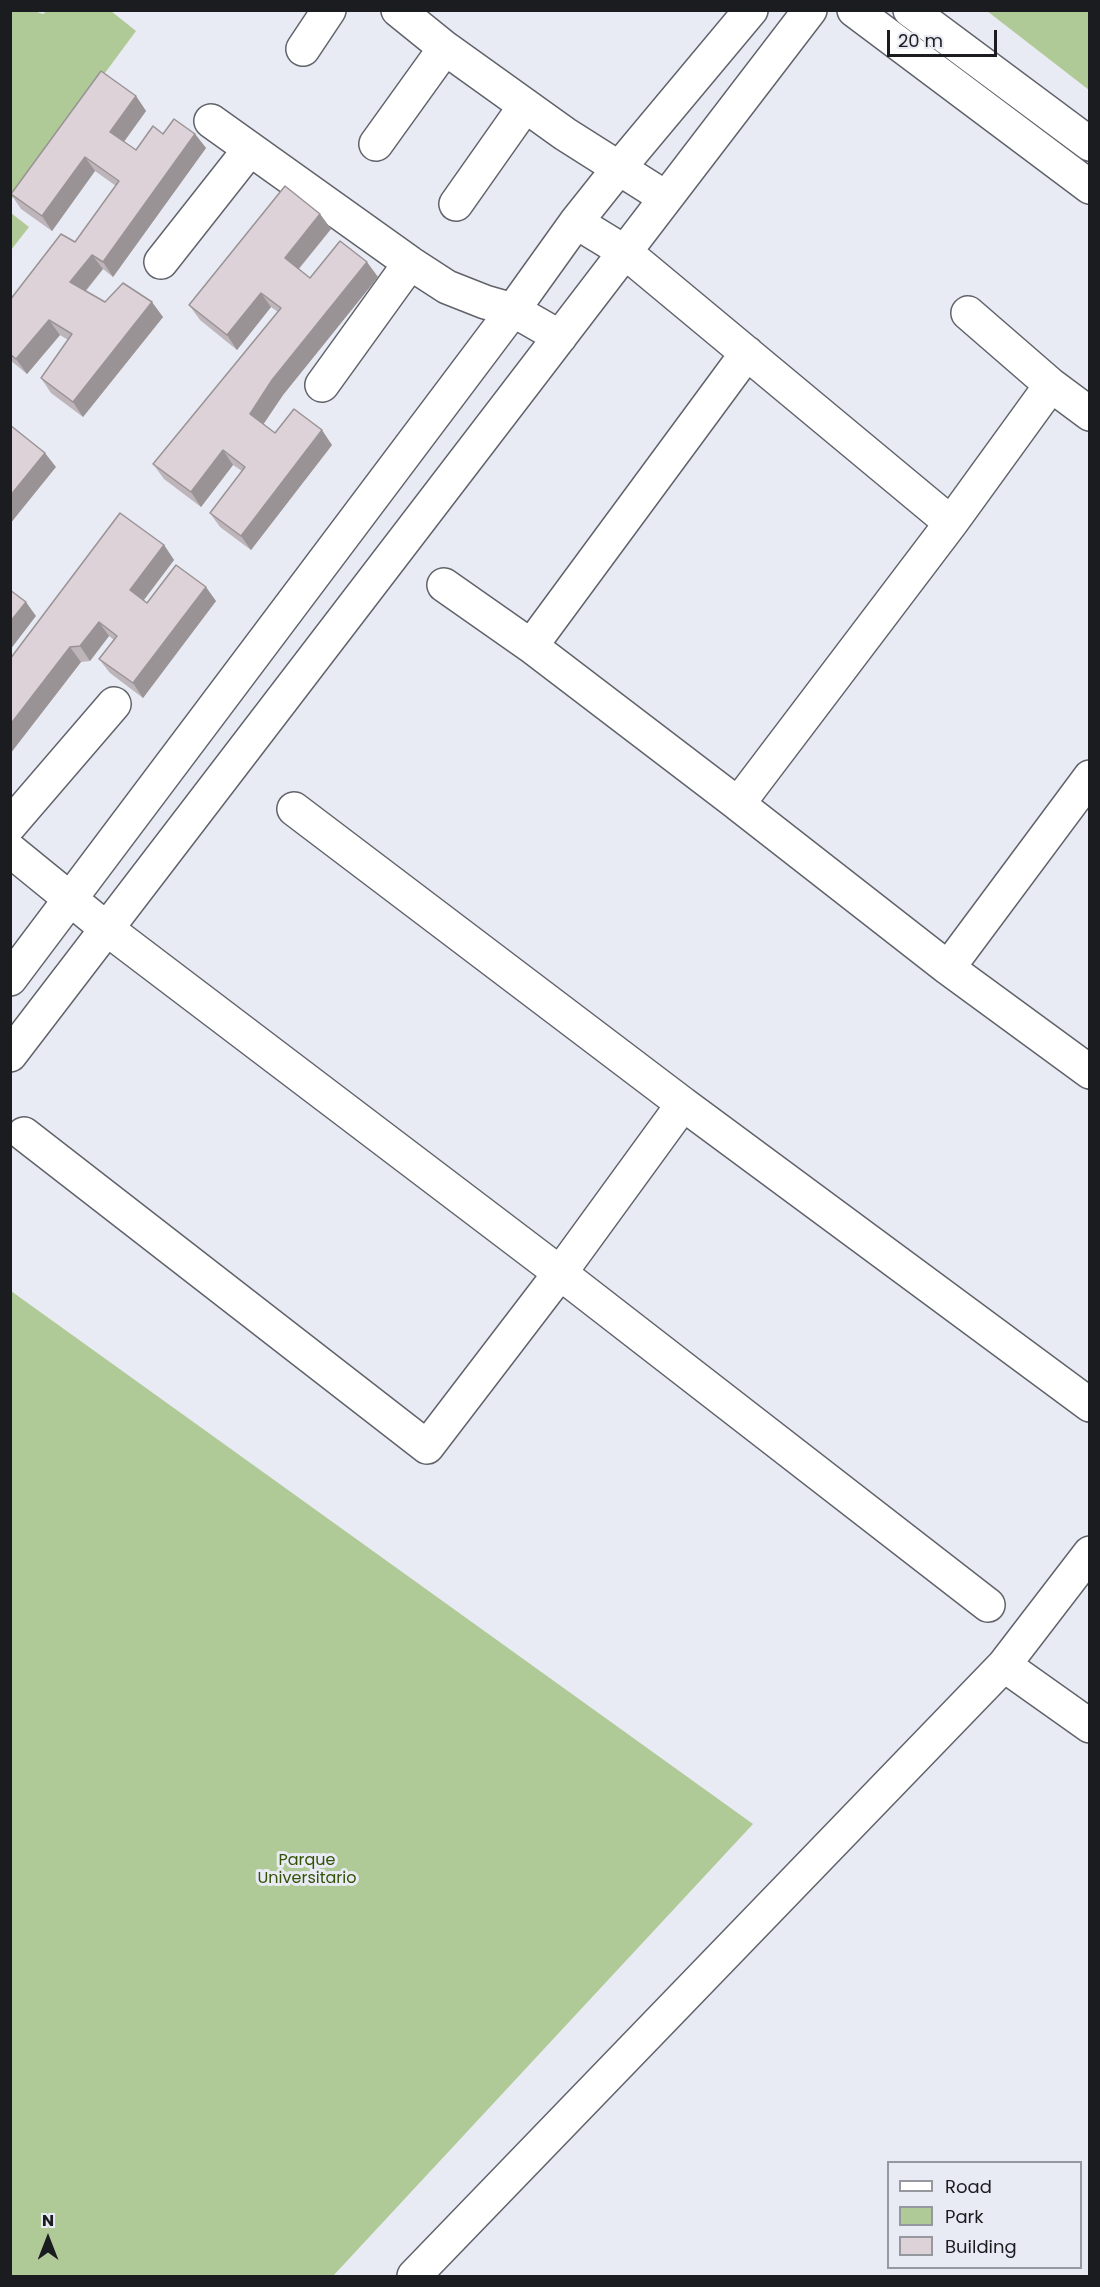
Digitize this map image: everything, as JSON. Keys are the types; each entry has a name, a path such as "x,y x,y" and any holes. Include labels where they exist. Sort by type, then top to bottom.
{"street":[{"path":"303,49 329,10"},
{"path":"398,10 445,48 525,106 666,198"},
{"path":"14,966 70,898 513,310 576,222 751,10"},
{"path":"10,1055 810,10"},
{"path":"854,10 1089,188"},
{"path":"910,10 1089,144"},
{"path":"376,144 445,48"},
{"path":"456,204 525,106"},
{"path":"211,121 447,287 513,310 560,337"},
{"path":"161,262 250,149"},
{"path":"576,222 625,252 951,523"},
{"path":"322,385 410,263"},
{"path":"968,313 1051,385 1089,414"},
{"path":"531,646 747,353"},
{"path":"738,804 951,523 1051,385"},
{"path":"444,585 531,646 948,968 1089,1072"},
{"path":"10,825 114,704"},
{"path":"948,968 1089,777"},
{"path":"294,809 683,1104 1089,1405"},
{"path":"10,850 107,929 560,1273 988,1605"},
{"path":"24,1134 427,1447 560,1273 683,1104"},
{"path":"414,2277 1004,1665 1089,1553"},
{"path":"1004,1665 1089,1726"}],"green space":[{"path":"11,11 34,11 43,14 47,11 111,11 136,31 11,200"},
{"path":"987,11 1089,11 1089,90"},
{"path":"11,213 29,227 11,250"},
{"name":"Parque Universitario","path":"11,1291 753,1824 333,2276 11,2276"}],"building":[{"path":"101,71 136,96 110,132 136,150 153,126 163,134 174,119 195,134 103,262 92,255 70,282 105,302 123,283 152,302 73,402 41,378 72,334 49,320 16,359 10,354 10,300 61,234 75,242 119,181 85,157 42,216 11,194"},
{"path":"285,186 320,214 285,258 310,278 340,241 367,262 272,380 250,414 275,433 294,409 322,430 241,536 210,513 245,467 223,450 191,492 153,464 281,308 261,293 227,335 189,305"},
{"path":"10,425 45,453 10,496"},
{"path":"120,513 164,545 130,590 147,603 176,565 206,587 133,683 99,659 117,636 99,622 80,646 70,647 10,725 10,659"},
{"path":"10,590 26,602 10,622"}]}
